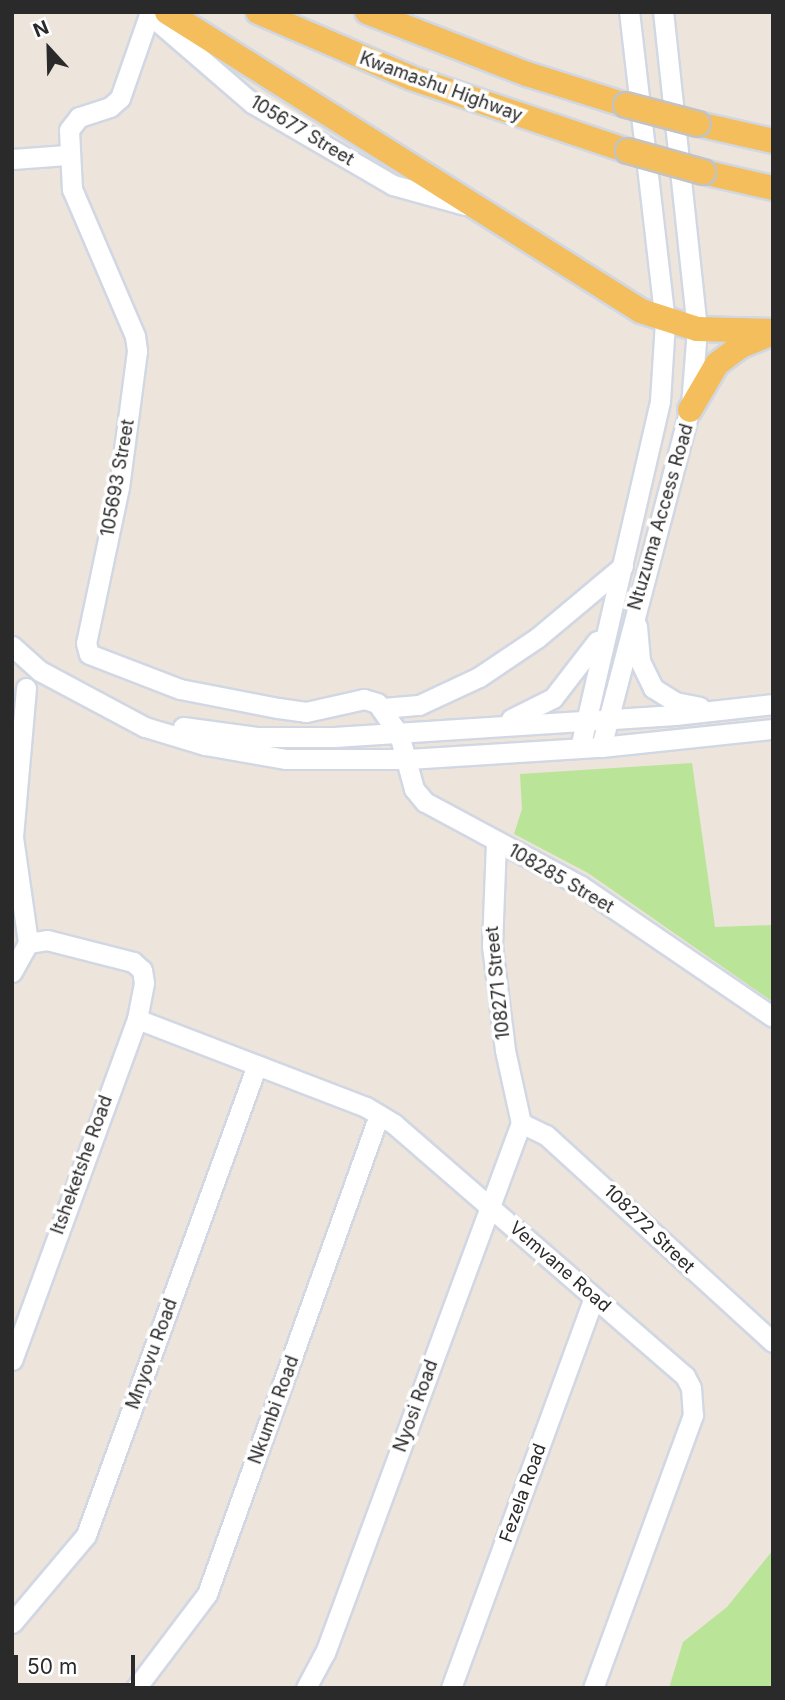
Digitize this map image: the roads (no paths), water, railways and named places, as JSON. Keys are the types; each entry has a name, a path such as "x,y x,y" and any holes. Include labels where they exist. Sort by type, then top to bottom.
{"main road":[{"name":"Kwamashu Highway","path":"258,12 411,78 628,151 703,172 773,187"},
{"path":"367,12 527,74 626,105 773,141"},
{"path":"155,13 620,299 665,322 697,329 773,332"},
{"path":"690,410 717,363 741,346 773,332"}],"street":[{"name":"Ntuzuma Access Road","path":"580,748 584,721 653,447 665,322 629,12"},
{"name":"Ntuzuma Access Road","path":"601,747 636,604 690,410 697,329 663,12"},
{"name":"105693 Street","path":"155,13 120,98 110,107 73,122 67,155 82,221 135,336 137,351 118,487 86,643 89,654 180,690 306,712 364,699 383,708"},
{"path":"12,159 67,155"},
{"path":"399,734 383,708 419,705 479,677 537,638 623,566"},
{"path":"636,604 640,661 653,688 675,702 720,711"},
{"path":"474,729 534,711 553,698 584,662 611,611"},
{"path":"12,646 40,671 145,727 248,754 326,761 408,759 601,747 772,729"},
{"path":"12,705 40,671"},
{"path":"12,972 28,943 13,836 26,688"},
{"path":"118,712 169,725 258,737 399,734 720,711 773,704"},
{"name":"108285 Street","path":"399,734 408,759 414,789 425,802 581,886 773,1017"},
{"name":"108271 Street","path":"496,842 492,946 505,1050 521,1122"},
{"name":"Itsheketshe Road","path":"12,1360 137,1019 144,983 142,970 125,960 71,944 28,943"},
{"name":"Vemvane Road","path":"137,1019 379,1115 490,1204 594,1298 681,1370 691,1388 693,1415 593,1688"},
{"name":"Mnyovu Road","path":"12,1623 86,1535 257,1065"},
{"name":"Nkumbi Road","path":"136,1688 207,1594 379,1115"},
{"name":"Nyosi Road","path":"306,1688 326,1653 521,1122"},
{"name":"108272 Street","path":"521,1122 556,1143 773,1342"},
{"name":"Fezela Road","path":"451,1688 594,1298"}]}
